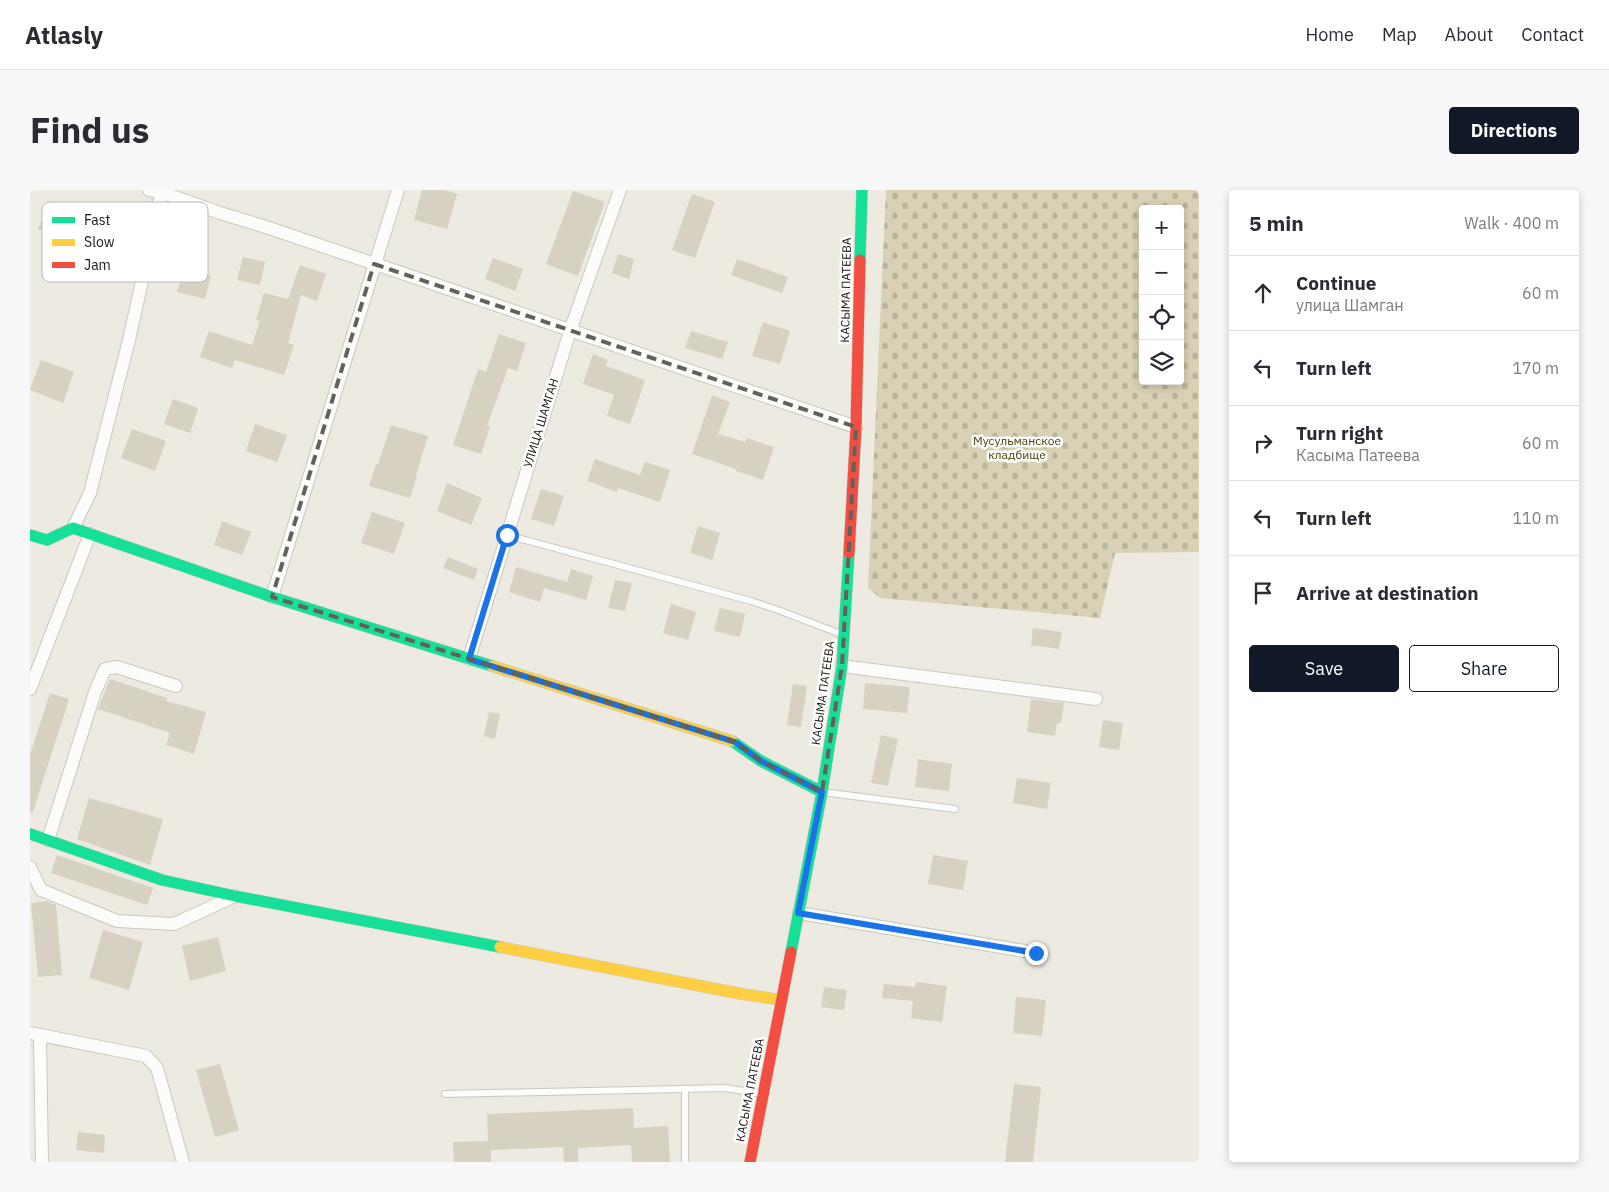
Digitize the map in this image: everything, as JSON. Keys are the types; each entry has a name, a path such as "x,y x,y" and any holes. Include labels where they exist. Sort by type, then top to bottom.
{"street":[{"path":"157,190 190,202"},
{"path":"272,597 398,190"},
{"name":"УЛИЦА ШАМГАН","path":"469,659 570,331 620,190"},
{"name":"КАСЫМА ПАТЕЕВА","path":"750,1162 822,792 842,666 856,427 862,190"},
{"path":"208,209 856,427"},
{"path":"30,535 47,540 74,528 90,494 129,340 140,282"},
{"path":"74,528 272,597 735,742 761,761 822,792"},
{"path":"30,689 90,534"},
{"path":"842,666 1096,699"},
{"path":"48,840 95,692 105,669 117,667 176,686"},
{"path":"30,834 162,880 235,896 742,994 782,1000"},
{"path":"30,868 41,890 117,921 174,924 235,896"},
{"path":"798,913 1036,953"},
{"path":"42,1162 35,1034 146,1056 157,1068 183,1162"}],"lane":[{"path":"507,535 751,601 844,636"},
{"path":"822,792 955,809"},
{"path":"446,1094 726,1088 763,1094"},
{"path":"685,1089 685,1162"}],"highlighted area":[{"path":"374,264 856,427 842,666 822,792 761,761 735,742 272,597"}],"green space":[{"name":"Мусульманское кладбище","path":"886,190 1199,190 1199,552 1115,553 1100,618 880,598 868,588"}],"building":[{"path":"422,190 444,190 457,194 447,229 414,220"},
{"path":"573,191 605,202 578,276 546,264"},
{"path":"692,194 715,202 695,258 672,250"},
{"path":"42,220 42,231 38,229"},
{"path":"618,254 634,259 629,279 612,273"},
{"path":"243,257 265,262 260,285 237,280"},
{"path":"493,258 523,269 515,291 485,279"},
{"path":"737,259 788,277 782,293 731,275"},
{"path":"300,265 326,274 317,301 301,295 288,343 294,345 284,375 235,360 232,368 200,357 209,331 252,345 260,321 256,320 264,293 288,299"},
{"path":"208,275 211,276 205,299 177,292 180,282 208,282"},
{"path":"763,322 790,331 780,364 752,356"},
{"path":"691,331 728,342 722,359 685,348"},
{"path":"499,334 526,343 517,371 508,368 487,426 490,427 481,454 453,445 478,369 486,372"},
{"path":"593,354 608,360 606,366 645,380 630,424 607,416 614,395 583,384"},
{"path":"41,360 74,372 63,403 30,390"},
{"path":"712,395 730,402 718,434 745,442 747,438 774,447 763,480 692,454"},
{"path":"173,399 198,408 190,433 164,424"},
{"path":"255,424 287,435 277,462 246,451"},
{"path":"391,425 428,436 410,498 369,486"},
{"path":"132,429 166,441 155,471 121,458"},
{"path":"595,459 640,475 645,462 670,470 660,502 618,488 617,492 587,481"},
{"path":"447,483 482,498 471,525 437,511"},
{"path":"541,489 564,496 554,526 531,519"},
{"path":"372,512 405,523 394,554 361,543"},
{"path":"222,521 251,532 242,555 214,545"},
{"path":"698,526 720,533 712,560 690,553"},
{"path":"448,557 478,569 474,580 443,568"},
{"path":"516,567 567,582 571,569 593,576 586,600 544,588 540,602 509,592"},
{"path":"615,580 632,583 625,611 608,608"},
{"path":"671,604 696,612 688,640 663,633"},
{"path":"720,608 745,614 740,637 714,631"},
{"path":"1033,628 1062,632 1059,649 1031,645"},
{"path":"110,679 167,698 166,701 206,712 194,754 166,745 170,733 98,709"},
{"path":"865,683 910,687 907,713 863,709"},
{"path":"793,684 807,686 801,727 787,725"},
{"path":"50,693 69,699 33,812 30,812 30,755"},
{"path":"1031,699 1064,703 1061,723 1057,723 1055,736 1027,732"},
{"path":"489,712 500,714 495,739 484,736"},
{"path":"1103,720 1123,723 1119,750 1099,747"},
{"path":"881,735 898,739 888,786 871,783"},
{"path":"918,759 952,764 949,791 915,787"},
{"path":"1017,778 1051,783 1047,809 1013,803"},
{"path":"89,798 163,819 150,865 77,839"},
{"path":"57,855 153,888 147,905 51,873"},
{"path":"933,855 968,861 963,890 928,884"},
{"path":"47,901 56,905 62,975 38,977 31,903"},
{"path":"103,930 143,942 129,990 89,978"},
{"path":"218,937 226,971 190,981 182,946"},
{"path":"916,982 947,986 942,1022 911,1018 913,1001 882,998 884,984 915,987"},
{"path":"824,987 847,990 844,1010 821,1007"},
{"path":"1016,997 1046,1000 1042,1036 1013,1033"},
{"path":"220,1064 239,1130 215,1137 196,1070"},
{"path":"1014,1084 1041,1087 1033,1162 1005,1162"},
{"path":"633,1108 634,1128 668,1126 670,1162 632,1162 631,1145 578,1148 578,1162 564,1162 563,1147 491,1150 491,1162 454,1162 453,1142 488,1141 487,1114"},
{"path":"78,1132 105,1135 104,1153 76,1150"}],"traffic: fast":[{"path":"860,260 862,190"},
{"path":"30,535 47,540 73,528 272,597 492,666"},
{"path":"791,952 822,792 842,666 849,553"},
{"path":"732,741 761,761 822,792"},
{"path":"30,834 162,880 235,896 500,947"}],"traffic: slow":[{"path":"492,666 732,741"},
{"path":"500,947 782,1000"}],"traffic: jam":[{"path":"849,553 856,427 860,260"},
{"path":"750,1162 791,952"}],"route":[{"path":"507,535 469,659 735,742 761,761 822,792 798,913 1036,953"}]}
